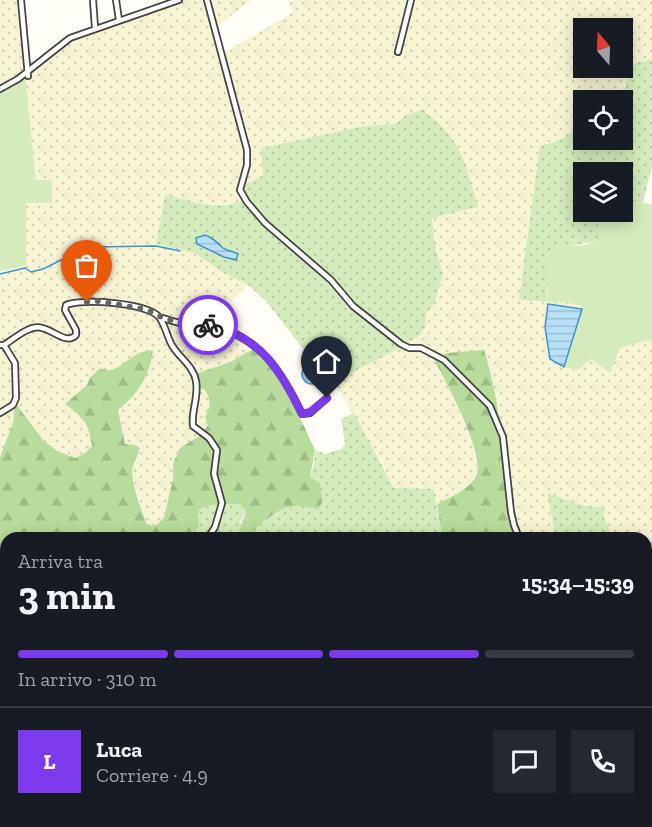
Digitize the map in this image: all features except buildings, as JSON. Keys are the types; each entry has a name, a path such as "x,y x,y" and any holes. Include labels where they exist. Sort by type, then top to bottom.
{"street":[{"path":"21,0 28,74"},
{"path":"93,0 95,28"},
{"path":"116,0 119,20"},
{"path":"0,89 28,74 70,38 179,0"},
{"path":"207,0 247,150 247,165 240,190 265,223 332,280 353,306 401,344 409,348 421,348 444,360 490,406 503,437 511,512 517,532"},
{"path":"398,52 411,0"},
{"path":"0,413 13,405 16,398 15,363 2,345 34,327 44,328 69,339 73,338 76,330 65,310 66,305 99,301 148,310 179,323 212,325 231,331 261,350 285,380 302,414 310,412 327,398"},
{"path":"159,316 173,346 194,374 198,396 192,420 193,426 210,438 217,450 214,474 222,503 216,527 212,532"}],"shaded area":[{"path":"0,0 21,0 24,75 66,42 106,24 179,0 251,0 215,28 224,53 293,12 289,3 296,0 652,0 652,59 633,64 633,18 573,18 573,78 627,78 624,90 573,90 573,133 540,146 533,302 569,303 582,306 565,367 578,370 591,359 615,358 620,348 652,339 652,532 611,532 604,518 605,508 586,506 547,493 555,532 515,532 507,506 499,415 492,376 484,350 456,405 470,432 478,470 474,479 460,492 437,504 434,489 394,488 334,382 419,336 425,329 426,314 435,303 440,289 443,274 436,250 432,218 406,115 395,124 363,126 261,148 263,176 245,184 246,200 235,204 200,204 165,194 156,244 197,254 220,271 248,285 210,322 255,348 230,362 195,374 209,396 211,405 205,417 208,425 202,434 179,449 173,464 173,479 164,517 158,524 151,526 146,523 135,487 132,467 138,458 135,445 124,444 118,410 131,400 134,356 115,370 104,371 90,378 87,385 65,404 80,414 90,430 92,446 85,453 75,458 57,452 43,440 17,405 0,457 0,271 26,264 26,202 52,180 36,180 25,76 0,89"}],"green space":[{"path":"652,59 652,166 643,203 633,202 633,162 573,162 573,222 602,222 599,241 574,245 547,288 548,302 519,300 540,146 573,131 573,150 633,150 633,90 625,89 627,78 633,78 633,64"},
{"path":"25,75 36,180 52,180 52,203 26,203 26,265 0,271 0,89"},
{"path":"422,110 435,120 454,141 465,164 478,207 432,218 436,250 443,274 435,303 426,314 425,328 419,336 334,382 326,371 311,359 266,301 248,285 220,271 197,254 156,244 165,194 215,205 245,200 239,191 245,184 263,176 261,148 363,126 395,124 406,115"},
{"path":"633,202 652,204 652,339 620,348 610,373 591,359 578,370 564,367 582,306 548,302 547,256 555,247 585,245 598,241 602,222 633,222"},
{"path":"255,348 260,351 283,381 315,450 310,477 320,483 322,503 318,509 293,506 280,510 253,532 239,531 246,512 240,504 211,505 200,509 199,526 195,531 190,532 0,532 0,457 13,423 16,404 43,440 57,451 75,458 92,446 91,438 84,421 65,404 87,385 90,378 100,368 114,369 136,355 153,350 142,384 118,410 125,444 140,448 132,472 146,523 152,526 158,524 164,517 173,479 173,464 179,449 202,434 208,425 205,417 209,406 208,396 204,389 197,388 195,374 230,362"},
{"path":"484,350 497,402 509,508 515,532 441,532 437,504 472,483 477,468 476,454 464,419 434,359 447,353"},
{"path":"354,413 394,488 434,489 441,532 254,532 281,508 302,505 314,463 315,450 325,454 342,449 345,443 341,419"},
{"path":"547,493 586,506 605,508 604,518 611,532 555,532"},
{"path":"240,504 246,512 240,522 250,532 190,532 195,531 199,526 200,509 211,505"}],"water":[{"path":"205,235 225,249 238,254 236,260 197,244 196,238"},
{"path":"548,304 582,309 564,367 550,359 545,327"},
{"path":"312,364 319,367 322,374 319,381 312,384 305,381 302,374 305,367"}],"waterway":[{"path":"0,274 25,268 31,272 43,269 92,247 156,246 180,251"}],"way so far":[{"path":"87,302 99,301 148,310 179,323 208,325"}],"route":[{"path":"208,325 231,331 261,350 285,380 303,415 314,410 327,398"}]}
